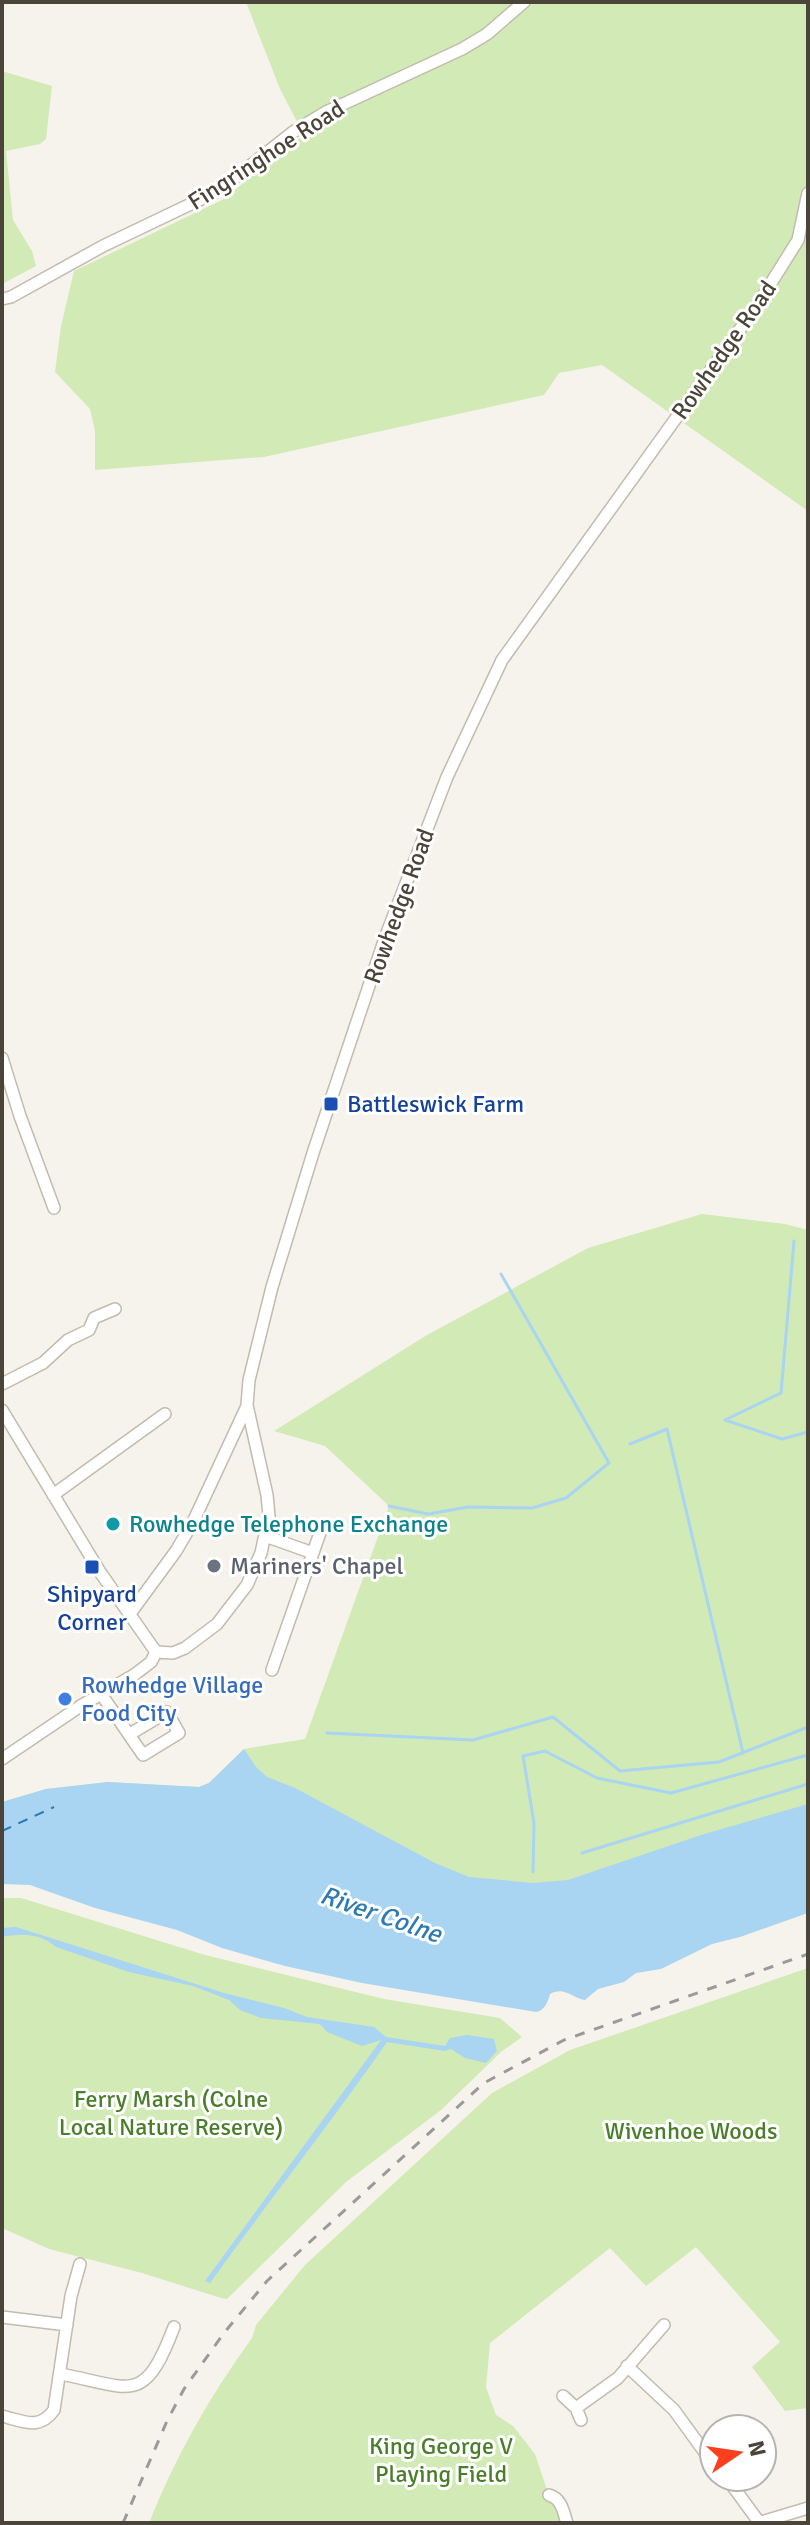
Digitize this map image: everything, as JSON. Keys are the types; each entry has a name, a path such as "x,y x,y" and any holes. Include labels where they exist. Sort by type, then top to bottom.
{"street":[{"name":"Fingringhoe Road","path":"2,299 218,191 293,132 326,112 462,49 487,34 524,2"},
{"name":"Rowhedge Road","path":"156,1652 173,1653 185,1648 217,1624 247,1585 255,1569 269,1516 247,1405 249,1380 272,1287 313,1153 385,938 453,764 502,660 707,376 798,240 808,193"},
{"path":"2,1058 54,1208"},
{"path":"2,1384 43,1363 68,1340 89,1330 94,1318 115,1309"},
{"path":"129,1615 176,1551 193,1522 247,1405"},
{"path":"2,1410 129,1615 156,1652 146,1667 2,1759"},
{"path":"53,1495 165,1414"},
{"path":"272,1670 321,1530"},
{"path":"265,1536 313,1553"},
{"path":"101,1694 123,1730 130,1734"},
{"path":"2,2416 30,2424 41,2423 54,2410 80,2264"},
{"path":"2,2317 67,2325"},
{"path":"563,2396 579,2414 618,2378 664,2325"},
{"path":"61,2374 126,2388 137,2385 146,2380 156,2367 174,2327"},
{"path":"627,2366 674,2410 698,2443"},
{"path":"737,2493 758,2523 808,2508"},
{"path":"549,2495 556,2497 562,2506 567,2523"}],"green space":[{"path":"246,2 808,2 808,511 602,365 559,373 544,395 264,457 95,470 95,431 90,409 55,372 61,326 74,271 222,200 304,135 280,89"},
{"path":"2,71 52,86 46,139 40,144 6,151 13,220 32,251 36,266 2,284"},
{"path":"702,1214 785,1224 808,1230 808,1850 627,1906 2,1802 46,1789 108,1782 199,1787 209,1783 244,1749 305,1739 389,1506 325,1446 274,1431 427,1335 588,1248"},
{"name":"Ferry Marsh (Colne Local Nature Reserve)","path":"2,1898 21,1898 205,1955 384,1999 500,2018 522,2037 501,2052 441,2110 346,2182 227,2299 221,2298 49,2249 2,2228"},
{"name":"Wivenhoe Woods","path":"808,1968 808,2408 785,2411 752,2367 780,2342 696,2247 646,2286 610,2248 490,2343 486,2387 496,2415 513,2426 535,2454 563,2523 149,2523 194,2428 252,2338 256,2325 305,2265 492,2093 570,2050"}],"water":[{"name":"River Colne","path":"244,1749 267,1777 295,1788 435,1863 469,1877 533,1883 568,1880 701,1835 808,1804 808,1913 712,1944 661,1969 636,1973 624,1982 598,1989 585,2000 555,1992 536,2012 362,1983 285,1966 30,1885 2,1884 2,1802 46,1789 108,1782 199,1787 209,1783"},
{"path":"16,1927 307,2017 374,2027 386,2037 445,2046 450,2038 467,2035 494,2039 497,2051 486,2063 465,2058 451,2049 445,2051 387,2042 210,2283 205,2281 381,2040 362,2046 327,2032 320,2024 261,2018 240,2010 229,2000 193,1986 129,1972 56,1947 37,1937 2,1937 2,1928"}],"waterway":[{"path":"794,1241 781,1393 725,1420 782,1439 808,1432"},
{"path":"389,1506 428,1514 468,1507 532,1508 566,1498 609,1463 501,1274"},
{"path":"630,1444 667,1429 743,1753"},
{"path":"327,1733 473,1740 553,1717 620,1771 719,1762 808,1727"},
{"path":"533,1872 534,1823 523,1756 545,1751 597,1778 671,1793 808,1755"},
{"path":"582,1853 808,1784"}],"ferry route":[{"path":"2,1831 54,1807"}],"railway":[{"path":"123,2523 184,2389 224,2333 267,2281 484,2083 564,2040 808,1954"}],"place":[{"name":"Battleswick Farm","path":"331,1104"},
{"name":"Rowhedge Telephone Exchange","path":"113,1524"},
{"name":"Mariners' Chapel","path":"214,1566"},
{"name":"Shipyard Corner","path":"92,1567"},
{"name":"Rowhedge Village Food City","path":"65,1699"}],"park label":[{"name":"King George V Playing Field","path":"441,2460"}]}
